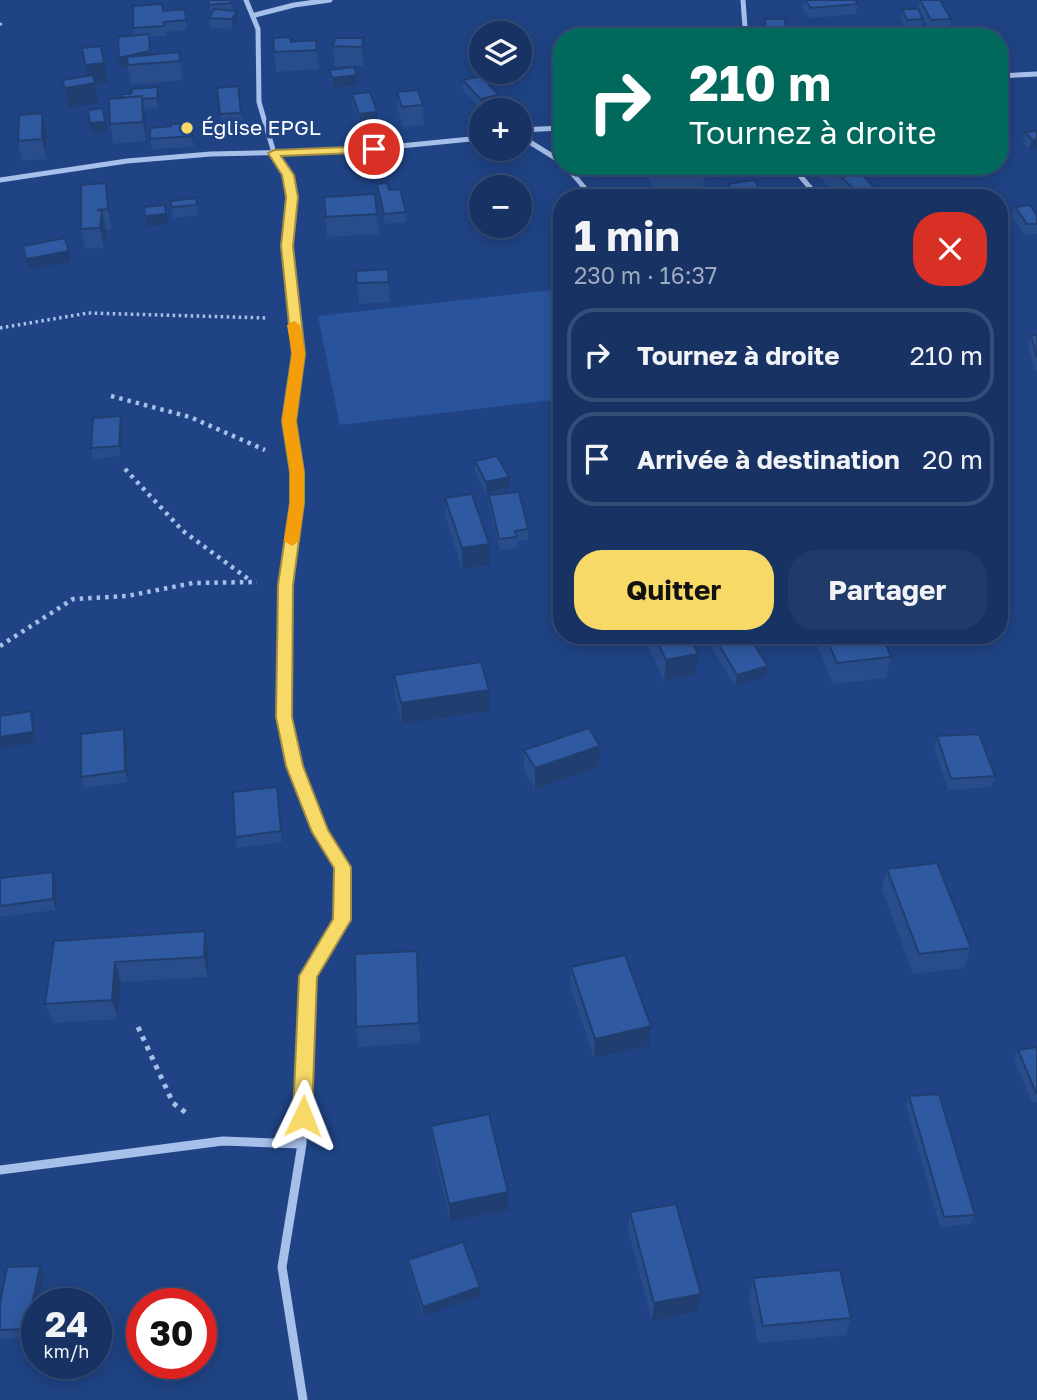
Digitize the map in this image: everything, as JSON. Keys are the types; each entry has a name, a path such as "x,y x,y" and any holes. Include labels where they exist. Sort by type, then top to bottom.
{"street":[{"path":"246,0 258,29 259,103 274,153 288,175 292,197 287,246 298,354 289,421 297,472 297,503 286,585 284,717 295,766 316,821 343,867 342,920 308,976 302,1144 282,1267 303,1400"},
{"path":"254,15 330,0"},
{"path":"743,0 746,28"},
{"path":"1008,76 1037,74"},
{"path":"532,129 553,128"},
{"path":"0,180 127,161 211,154 350,152 469,139"},
{"path":"532,143 553,156"},
{"path":"574,175 585,189"},
{"path":"800,175 811,189"},
{"path":"0,1170 223,1141 302,1144"}],"path":[{"path":"0,328 89,313 293,319"},
{"path":"111,396 155,405 247,440 297,472"},
{"path":"125,469 150,502 214,559 252,582"},
{"path":"0,646 73,599 127,596 193,583 252,582 286,585"},
{"path":"138,1027 173,1103 223,1141"}],"shaded area":[{"path":"553,290 553,400 340,425 318,316"}],"building":[{"path":"208,0 231,0 232,3 209,5"},
{"path":"805,0 855,0 858,4 811,8"},
{"path":"920,0 940,0 951,19 931,20"},
{"path":"162,4 163,11 185,9 186,20 164,22 164,26 133,28 133,6"},
{"path":"214,9 237,11 232,19 209,18"},
{"path":"902,9 918,9 923,19 907,20"},
{"path":"765,19 785,19 786,28 766,28"},
{"path":"149,34 150,51 119,58 118,37"},
{"path":"290,37 291,42 316,40 317,50 274,52 273,38"},
{"path":"335,38 363,38 362,47 333,46"},
{"path":"101,46 104,63 85,65 82,48"},
{"path":"179,52 180,61 128,65 127,57"},
{"path":"354,67 357,75 332,78 329,70"},
{"path":"93,75 95,83 65,88 62,80"},
{"path":"469,79 469,84 489,84 499,95 479,98 463,80"},
{"path":"238,86 241,113 220,114 217,88"},
{"path":"158,87 157,98 121,98 122,94 131,94 132,89"},
{"path":"418,90 423,105 402,107 397,92"},
{"path":"370,92 377,112 359,114 352,94"},
{"path":"142,96 143,122 110,124 109,99"},
{"path":"103,108 105,122 90,123 88,110"},
{"path":"42,113 42,139 18,141 19,115"},
{"path":"193,123 192,136 150,139 150,128"},
{"path":"1037,131 1037,139 1032,140 1025,132"},
{"path":"840,175 863,175 874,187 864,189 853,189"},
{"path":"754,180 760,189 731,189 728,184"},
{"path":"106,183 108,209 97,210 102,211 100,228 81,229 81,185"},
{"path":"387,183 389,190 400,189 406,212 384,214 377,184"},
{"path":"375,194 377,214 326,217 324,197"},
{"path":"196,198 197,205 172,207 170,201"},
{"path":"165,205 166,214 145,216 144,207"},
{"path":"1030,205 1037,216 1037,224 1027,224 1015,207"},
{"path":"65,238 69,251 26,259 23,246"},
{"path":"388,269 389,282 357,283 356,271"},
{"path":"1031,335 1037,335 1037,357"},
{"path":"121,416 119,446 91,448 93,418"},
{"path":"497,456 509,477 486,482 475,461"},
{"path":"519,492 528,529 515,531 517,537 499,539 489,495"},
{"path":"472,494 489,544 462,548 445,498"},
{"path":"658,644 693,644 698,654 666,660"},
{"path":"718,644 754,644 768,666 737,675"},
{"path":"829,644 886,644 891,657 837,663"},
{"path":"481,662 489,690 401,703 394,675"},
{"path":"31,711 33,732 0,737 0,716"},
{"path":"589,728 600,746 535,768 524,750"},
{"path":"124,729 125,771 81,777 81,734"},
{"path":"979,734 995,776 951,779 937,736"},
{"path":"277,787 281,831 235,837 233,792"},
{"path":"937,863 971,948 919,954 887,869"},
{"path":"53,872 53,899 0,906 0,878"},
{"path":"205,931 204,957 115,962 112,1000 45,1004 54,941"},
{"path":"417,951 419,1023 356,1027 355,954"},
{"path":"625,955 651,1026 595,1039 571,967"},
{"path":"1037,1047 1037,1093 1036,1093 1018,1050"},
{"path":"939,1094 975,1215 944,1217 909,1096"},
{"path":"489,1114 508,1192 449,1204 431,1126"},
{"path":"676,1204 701,1294 654,1303 630,1212"},
{"path":"463,1242 480,1287 423,1307 408,1260"},
{"path":"40,1266 35,1288 21,1288 21,1329 0,1330 0,1303 7,1267"},
{"path":"840,1270 851,1318 763,1326 753,1278"}],"slow traffic":[{"path":"292,541 297,503 297,472 289,421 298,354 294,325"}],"place":[{"name":"Église EPGL","path":"187,128"}],"route":[{"path":"303,1116 308,976 342,920 343,867 320,832 295,766 284,717 286,585 297,503 297,472 289,421 298,354 287,246 292,197 288,175 274,153 374,149"}]}
